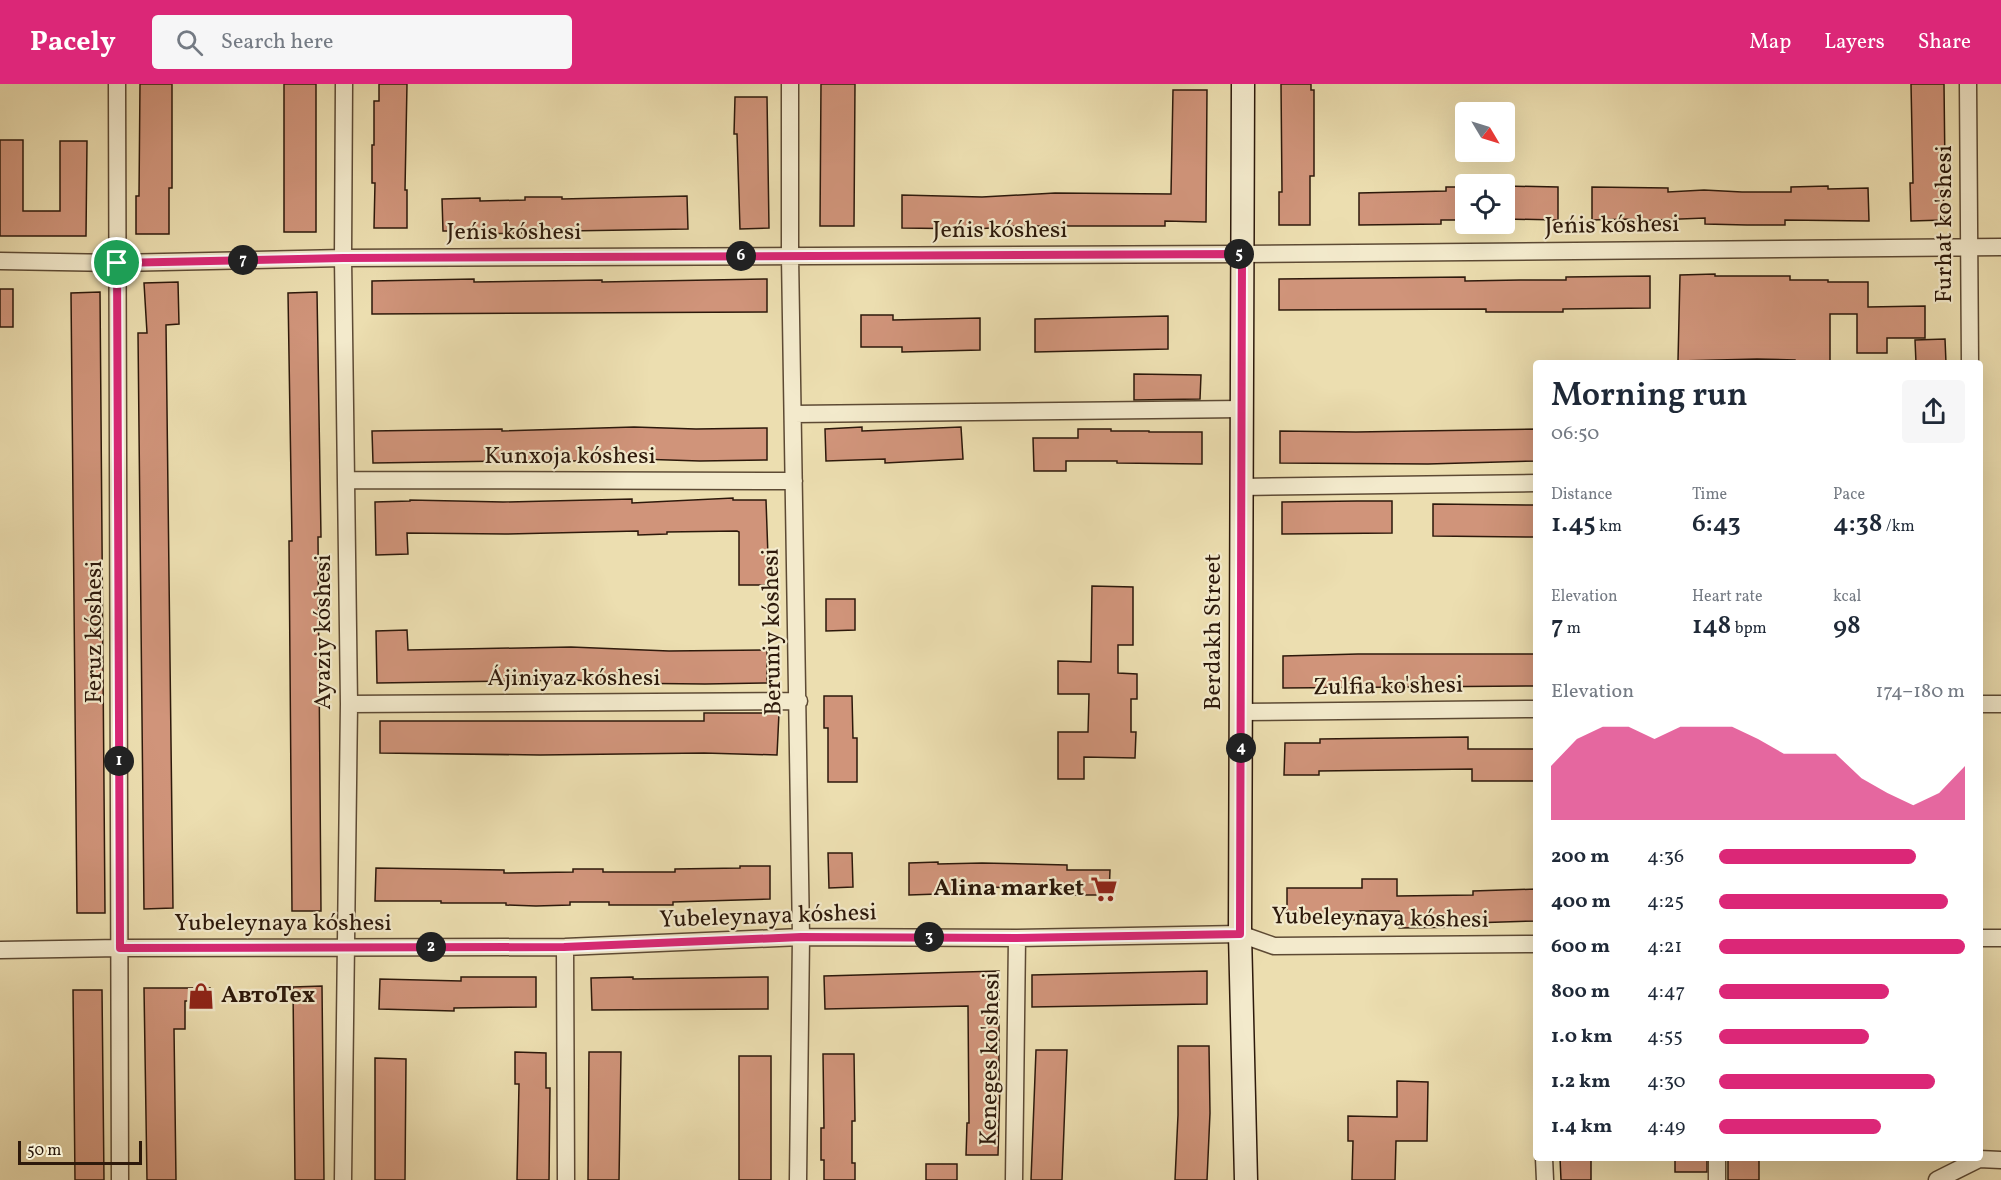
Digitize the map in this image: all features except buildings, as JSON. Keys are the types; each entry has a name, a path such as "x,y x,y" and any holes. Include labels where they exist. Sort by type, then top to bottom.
{"street":[{"name":"Feruz kóshesi","path":"117,84 120,1180"},
{"name":"Ayaziy kóshesi","path":"344,84 343,258 349,704 344,1180"},
{"name":"Beruniy kóshesi","path":"790,84 790,256 799,701 801,937 798,1180"},
{"name":"Berdakh Street","path":"1244,84 1240,934 1246,1180"},
{"name":"Furhat ko'shesi","path":"1968,84 1970,360"},
{"name":"Jeńis kóshesi","path":"0,261 117,263 343,258 1242,254 2001,247"},
{"path":"794,414 1242,410"},
{"name":"Kunxoja kóshesi","path":"347,480 794,481"},
{"path":"1241,487 1533,483"},
{"name":"Ájiniyaz kóshesi","path":"349,704 799,701"},
{"path":"1983,704 2001,704"},
{"name":"Zulfia ko'shesi","path":"1241,712 1533,709"},
{"name":"Yubeleynaya kóshesi","path":"0,950 564,947 801,937 1017,938 1240,934 1274,946 1533,944"},
{"name":"Keneges ko'shesi","path":"1014,1180 1017,938"},
{"path":"1983,938 2001,938"},
{"path":"564,947 566,1180"},
{"path":"1983,1159 2001,1160"},
{"path":"1544,1161 1545,1180"},
{"path":"1717,1161 1717,1180"},
{"path":"1937,1180 1975,1161"}],"place":[{"name":"Alina market","path":"1104,889"},
{"name":"АвтоТех","path":"201,996"}],"route":[{"path":"1242,254 1240,934 1017,938 801,937 564,947 120,948 117,263 343,258 1242,254"}]}
